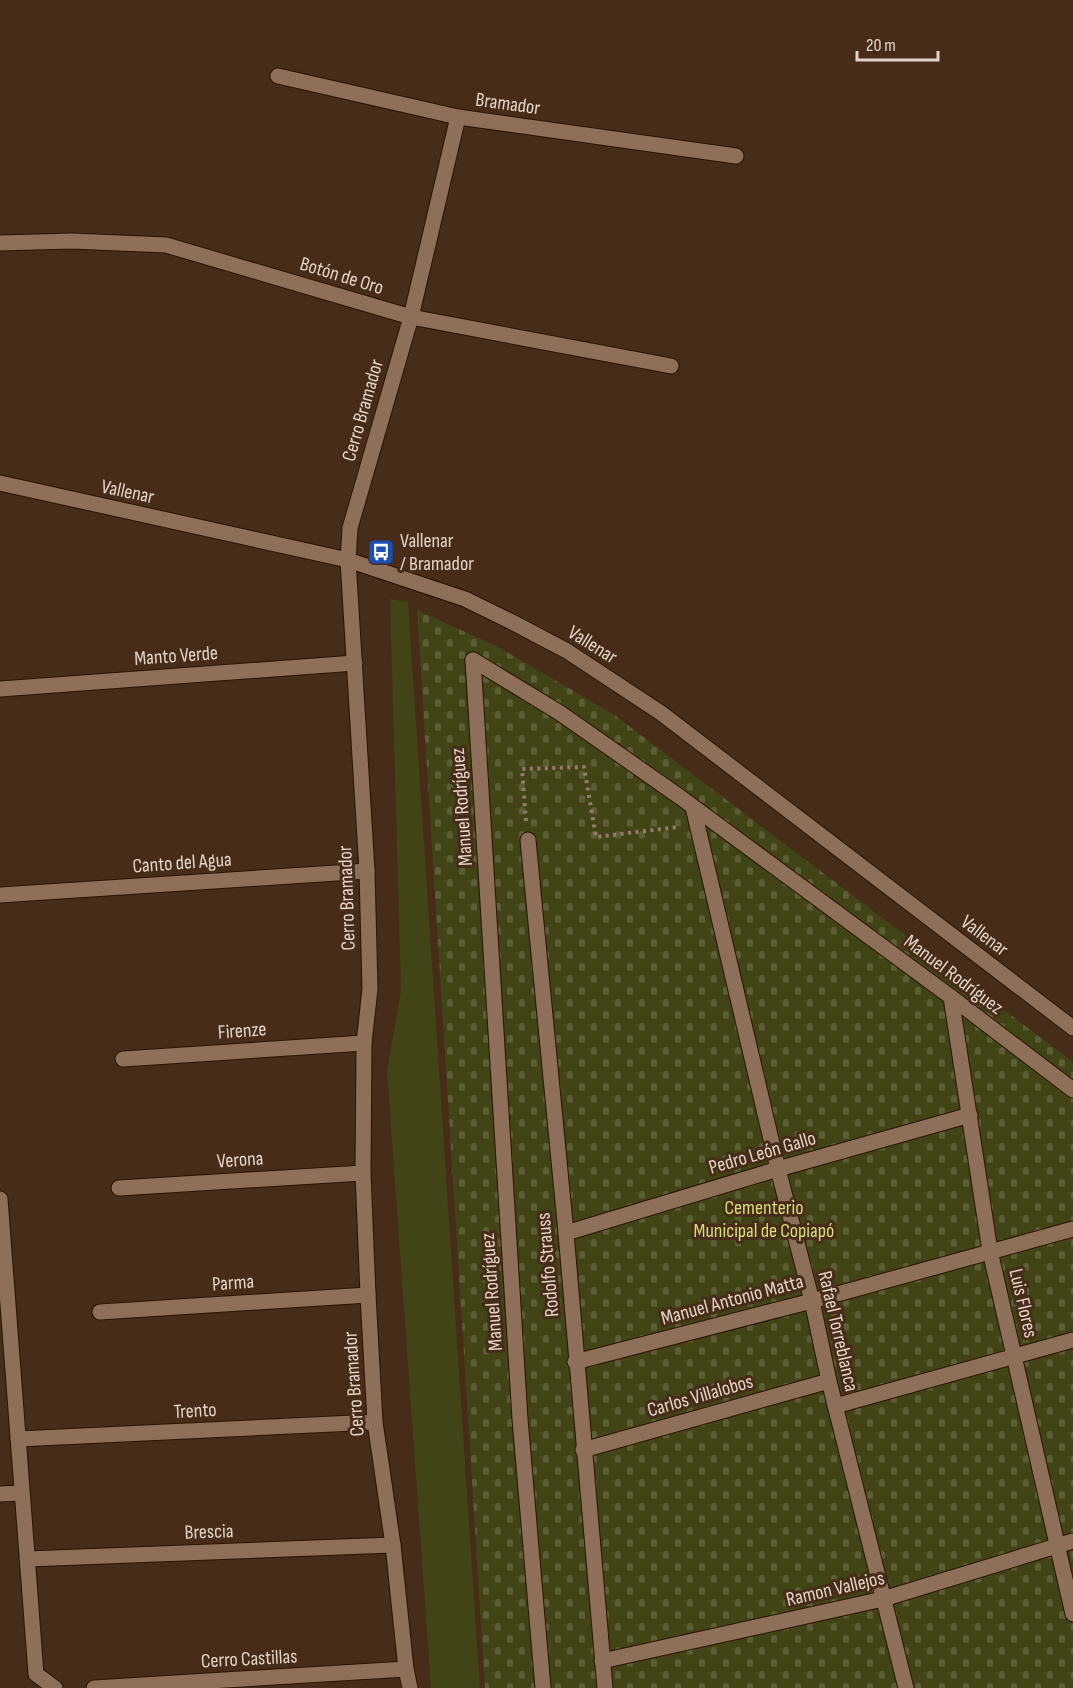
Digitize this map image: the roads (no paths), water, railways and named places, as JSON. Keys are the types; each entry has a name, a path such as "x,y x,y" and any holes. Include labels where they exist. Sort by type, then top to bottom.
{"street":[{"name":"Bramador","path":"278,76 458,117 736,156"},
{"name":"Cerro Bramador","path":"410,1688 393,1545 375,1422 368,1295 363,1173 364,1043 370,989 368,871 348,561 350,528 411,317 458,117"},
{"name":"Botón de Oro","path":"0,243 72,241 166,245 411,317 671,366"},
{"name":"Vallenar","path":"0,483 348,561 465,599 567,651 661,713 1073,1028"},
{"name":"Manuel Rodríguez","path":"543,1688 520,1419 473,660 560,713 693,807 1073,1090"},
{"name":"Manto Verde","path":"0,689 355,663"},
{"name":"Rafael Torreblanca","path":"693,807 778,1169 812,1301 835,1406 906,1688"},
{"name":"Rodolfo Strauss","path":"528,840 566,1233 604,1688"},
{"name":"Canto del Agua","path":"0,895 368,871"},
{"name":"Luis Flores","path":"951,997 990,1251 1073,1614"},
{"name":"Firenze","path":"123,1059 364,1043"},
{"name":"Pedro León Gallo","path":"566,1233 778,1169 970,1115"},
{"name":"Verona","path":"119,1188 363,1173"},
{"path":"0,1199 6,1347 18,1439 36,1674 55,1688"},
{"name":"Manuel Antonio Matta","path":"575,1362 812,1301 1073,1229"},
{"name":"Parma","path":"100,1312 368,1295"},
{"path":"835,1406 1073,1340"},
{"name":"Carlos Villalobos","path":"583,1450 829,1381"},
{"name":"Trento","path":"18,1439 375,1422"},
{"path":"0,1494 22,1493"},
{"name":"Ramon Vallejos","path":"602,1661 883,1599 1073,1541"},
{"name":"Brescia","path":"27,1559 393,1545"},
{"name":"Cerro Castillas","path":"94,1688 406,1669"}],"place":[{"name":"Vallenar / Bramador","path":"381,552"}],"park label":[{"name":"Cementerio Municipal de Copiapó","path":"764,1218"}]}
